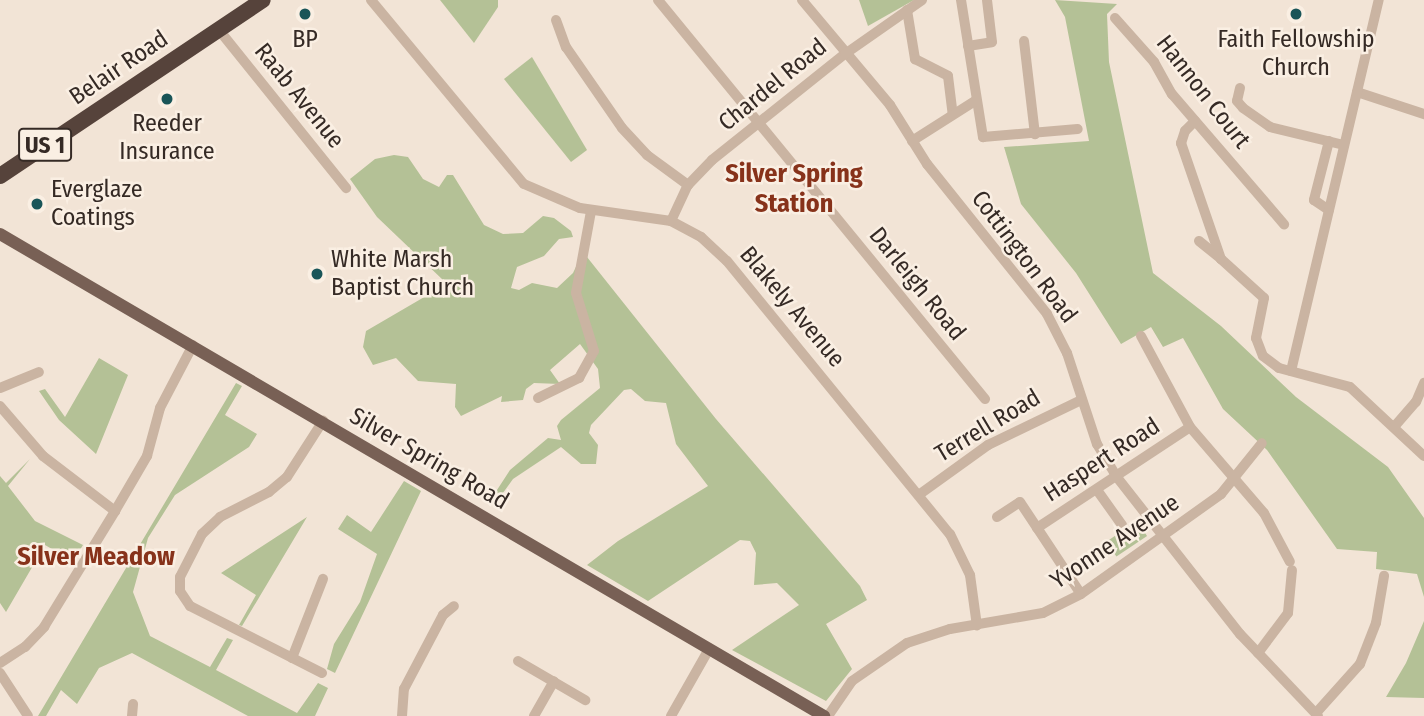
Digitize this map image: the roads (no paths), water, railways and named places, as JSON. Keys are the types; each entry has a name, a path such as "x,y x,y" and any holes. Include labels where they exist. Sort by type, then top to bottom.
{"highway":[{"name":"Belair Road","path":"0,176 264,0"}],"main road":[{"name":"Silver Spring Road","path":"0,223 6,236 826,716"}],"street":[{"name":"Blakely Avenue","path":"370,0 524,184 540,195 592,211 671,221 701,237 727,261 920,494 964,557 977,626"},
{"name":"Darleigh Road","path":"658,0 985,399"},
{"name":"Cottington Road","path":"802,0 890,105 912,141 1047,314 1068,353 1097,444 1116,476 1258,653 1317,715"},
{"name":"Chardel Road","path":"671,221 688,185 758,122 845,54 922,0"},
{"path":"961,0 980,132 986,139 1078,129"},
{"path":"968,46 992,42 987,0"},
{"path":"1291,371 1379,0"},
{"path":"907,10 915,59 948,76 953,114"},
{"name":"Hannon Court","path":"1115,18 1195,121 1284,224"},
{"path":"556,20 566,47 622,128 647,155 688,185"},
{"name":"Raab Avenue","path":"219,30 346,188"},
{"path":"1024,41 1035,134"},
{"path":"1240,88 1237,101 1262,122 1344,145"},
{"path":"1357,92 1424,114"},
{"path":"912,141 975,101"},
{"path":"1195,121 1185,131 1181,143 1221,259"},
{"path":"1329,141 1314,200 1329,210"},
{"path":"538,398 579,378 594,351 576,293 592,211"},
{"path":"1199,241 1260,291 1265,305 1257,334 1259,348 1274,365 1350,387 1424,456"},
{"path":"1141,336 1190,427 1275,530 1291,566 1294,589 1288,613 1258,653"},
{"path":"0,663 25,647 44,627 115,511 147,456 160,408 193,345"},
{"path":"0,388 39,372"},
{"path":"1394,427 1416,402 1424,383"},
{"name":"Terrell Road","path":"920,494 988,445 1081,400"},
{"path":"0,406 43,456 115,511"},
{"path":"322,673 190,606 180,591 180,577 202,534 220,517 269,492 287,477 306,454 323,421"},
{"name":"Haspert Road","path":"1037,527 1190,427"},
{"name":"Yvonne Avenue","path":"826,716 852,681 888,654 924,636 1043,612 1081,594 1163,537 1235,481 1262,443"},
{"path":"1097,490 1122,525"},
{"path":"997,517 1020,502 1081,594"},
{"path":"1317,715 1360,664 1376,623 1384,576"},
{"path":"292,658 323,579"},
{"path":"402,716 404,690 443,615 454,606"},
{"path":"671,716 709,649"},
{"path":"518,661 585,700"},
{"path":"0,673 28,716"},
{"path":"534,716 554,681"}],"place":[{"name":"BP","path":"305,14"},
{"name":"Faith Fellowship Church","path":"1296,14"},
{"name":"Reeder Insurance","path":"167,99"},
{"name":"Everglaze Coatings","path":"37,204"},
{"name":"White Marsh Baptist Church","path":"317,274"}],"district":[{"name":"Silver Spring Station","path":"794,189"},
{"name":"Silver Meadow","path":"96,557"}]}
